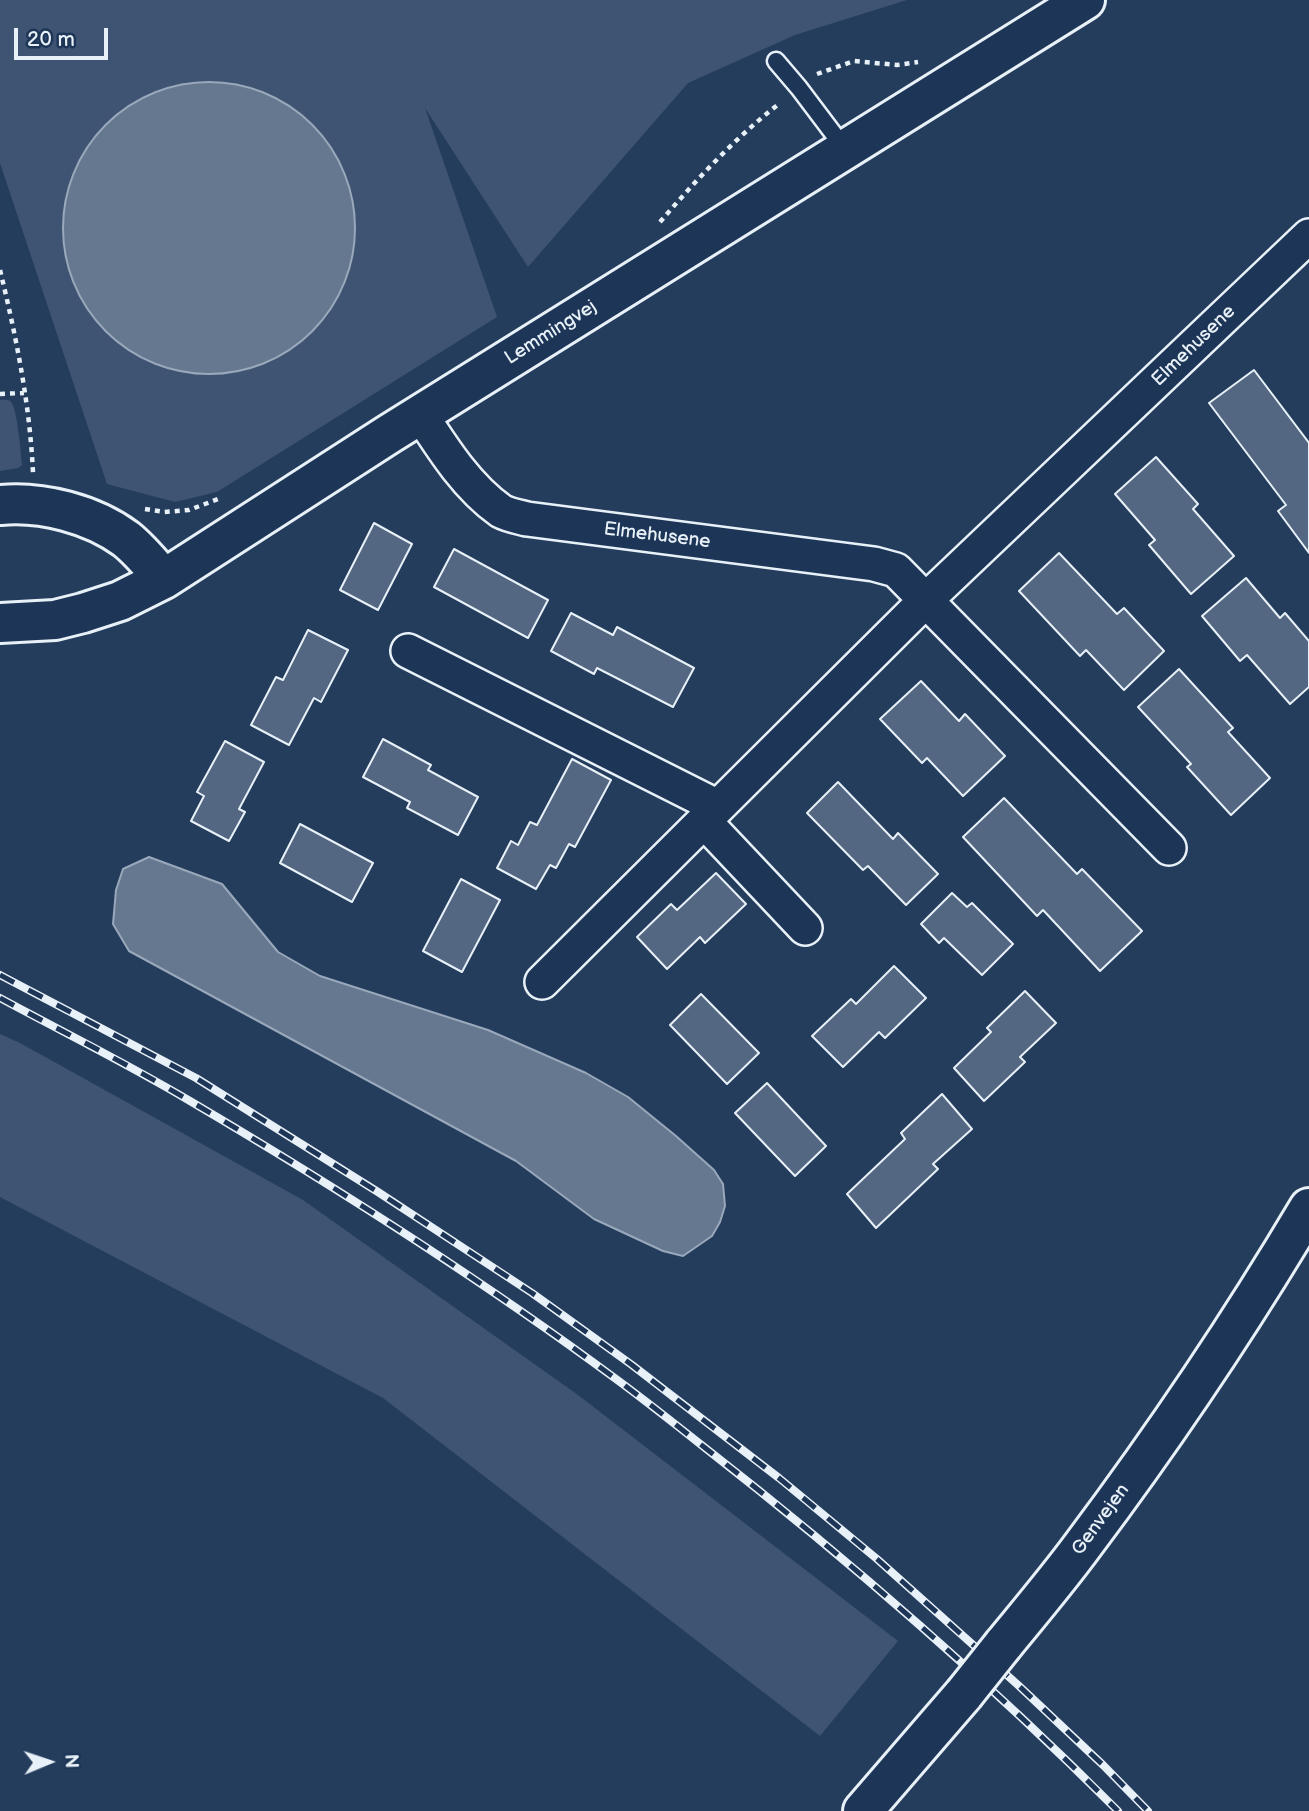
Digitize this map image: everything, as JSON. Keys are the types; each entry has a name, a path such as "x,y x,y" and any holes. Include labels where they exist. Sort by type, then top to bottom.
{"street":[{"name":"Lemmingvej","path":"0,624 55,620 120,601 164,579 1085,0"},
{"name":"Elmehusene","path":"542,982 926,600 1309,236"},
{"name":"Elmehusene","path":"421,415 445,453 477,489 503,512 527,519 874,564 896,570 1169,848"},
{"path":"17,505 71,512 105,527 125,539 164,579"},
{"path":"408,651 711,814 805,928"},
{"name":"Genvejen","path":"863,1811 964,1694 1082,1546 1220,1350 1309,1208"}],"lane":[{"path":"776,61 845,149"}],"path":[{"path":"657,225 714,161 753,124 817,74 854,61 897,65 928,60"},
{"path":"0,270 11,314 32,448 17,505"},
{"path":"0,394 24,393"},
{"path":"139,508 164,512 189,510 222,498"}],"shaded area":[{"path":"0,0 907,0 795,35 688,83 528,267 425,108 497,317 217,492 175,502 107,484 0,163"},
{"path":"209,82 237,85 265,93 290,107 312,125 330,147 344,172 352,200 355,228 352,256 344,284 330,309 312,331 290,349 265,363 237,371 209,374 181,371 153,363 128,349 106,331 88,309 74,284 66,256 63,228 66,200 74,172 88,147 106,125 128,107 153,93 181,85"},
{"path":"0,400 9,400 13,406 22,465 0,471"},
{"path":"149,857 222,884 278,952 320,976 488,1030 586,1073 628,1097 714,1170 723,1184 725,1206 712,1236 683,1256 663,1251 594,1219 516,1161 129,951 113,924 116,890 123,869"},
{"path":"0,1034 303,1200 578,1395 898,1641 820,1736 383,1398 0,1197"}],"building":[{"path":"1254,370 1309,443 1309,553 1278,511 1286,505 1209,403"},
{"path":"1156,457 1198,504 1193,509 1234,556 1191,594 1149,545 1155,540 1115,494"},
{"path":"374,523 412,544 378,610 340,590"},
{"path":"454,549 548,600 528,638 434,587"},
{"path":"1059,553 1117,614 1124,608 1164,651 1124,690 1086,650 1080,656 1019,591"},
{"path":"1246,578 1280,618 1285,613 1309,641 1309,687 1290,704 1247,655 1240,661 1202,616"},
{"path":"571,613 613,635 617,627 694,668 673,707 597,668 594,674 551,651"},
{"path":"308,630 348,650 321,702 314,698 289,745 251,725 276,677 283,680"},
{"path":"1179,669 1233,728 1228,732 1270,778 1231,815 1187,767 1191,764 1138,707"},
{"path":"921,681 959,721 965,714 1005,756 963,796 927,758 922,763 880,719"},
{"path":"383,739 431,765 428,770 478,797 458,835 407,808 410,802 363,777"},
{"path":"225,741 264,762 239,809 245,812 229,841 191,821 204,796 197,792"},
{"path":"572,759 611,780 575,847 569,844 556,868 550,865 536,889 497,868 511,841 518,845 530,822 537,825"},
{"path":"838,782 893,839 898,833 938,874 906,905 868,866 863,870 807,813"},
{"path":"1004,798 1077,874 1082,869 1142,931 1100,971 1043,910 1037,916 963,837"},
{"path":"300,824 373,863 352,902 280,863"},
{"path":"716,873 746,904 705,943 700,937 667,969 637,937 671,904 677,910"},
{"path":"461,879 500,900 462,972 423,951"},
{"path":"952,893 967,907 972,903 1013,944 982,975 944,938 939,943 921,924"},
{"path":"894,966 926,998 885,1038 879,1032 843,1067 812,1036 851,999 856,1004"},
{"path":"1025,991 1056,1023 1020,1057 1025,1062 984,1101 954,1068 991,1032 987,1028"},
{"path":"701,994 759,1053 727,1084 670,1025"},
{"path":"767,1083 826,1146 795,1176 735,1113"},
{"path":"942,1094 972,1129 933,1164 938,1169 876,1228 847,1194 905,1139 901,1133"}],"railway":[{"path":"0,975 196,1078 532,1293 632,1365 779,1478 877,1559 1018,1685 1148,1811"},
{"path":"0,998 167,1087 299,1167 460,1269 616,1379 758,1490 917,1623 1019,1715 1118,1811"}]}
